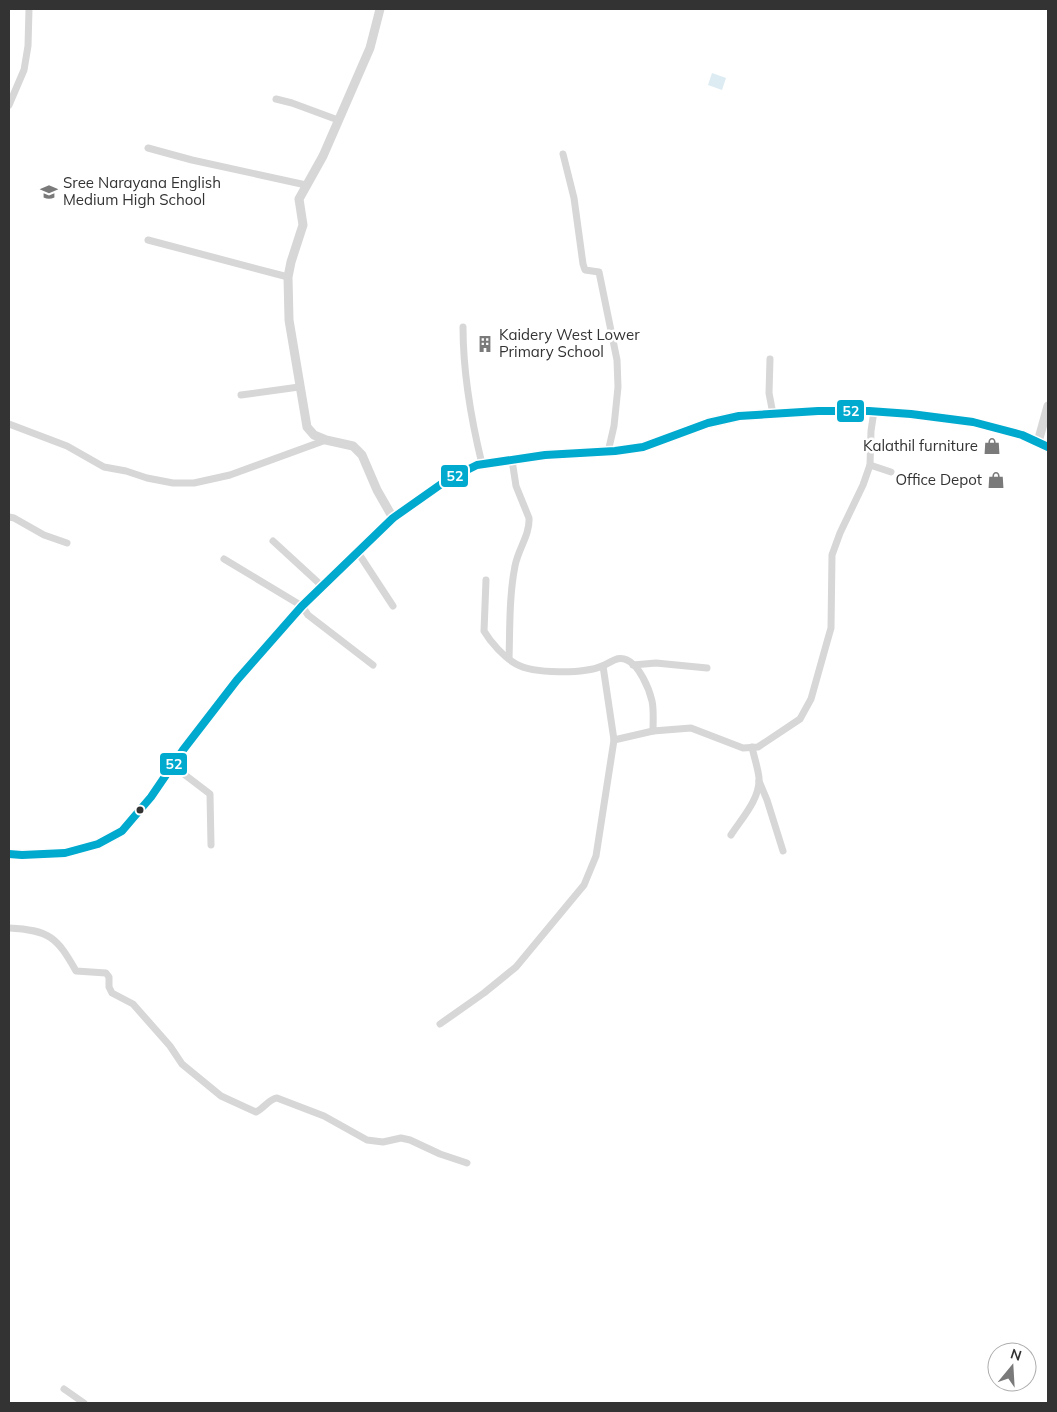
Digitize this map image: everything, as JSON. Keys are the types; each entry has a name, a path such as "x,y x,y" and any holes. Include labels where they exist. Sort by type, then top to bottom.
{"main road":[{"path":"9,854 65,853 98,844 122,831 151,797 172,765 237,680 302,606 393,518 447,480 482,464 546,455 608,452 643,447 708,422 739,416 818,410 874,411 973,422 1022,436 1048,447"}],"street":[{"path":"9,102 24,70 28,46 28,9"},
{"path":"380,9 370,48 323,156 299,199 303,225 288,277 289,320 307,427 314,436 353,446 362,455 377,490 393,518"},
{"path":"276,99 338,120"},
{"path":"148,148 192,160 306,185"},
{"path":"563,154 574,198 583,264 585,270 599,272 617,360 618,387 614,426 608,452"},
{"path":"148,240 288,277"},
{"path":"463,327 463,358 473,426 482,464"},
{"path":"770,359 769,393 773,414"},
{"path":"241,395 299,387"},
{"path":"1038,442 1048,406"},
{"path":"614,740 653,732 691,728 743,748 752,747 764,743 800,719 811,699 831,628 832,555 840,533 864,485 870,465 871,431 874,411"},
{"path":"9,424 67,446 104,468 126,471 147,478 173,483 194,483 230,475 326,440"},
{"path":"508,659 510,610 515,566 524,544 529,523 529,518 516,486 512,460"},
{"path":"870,465 891,472"},
{"path":"9,518 14,518 44,535 67,543"},
{"path":"273,541 322,586"},
{"path":"357,551 393,606"},
{"path":"224,559 302,606 308,616 372,665"},
{"path":"486,580 484,632 508,659 524,668 570,672 603,666 617,658 626,659 639,669 652,702 653,732"},
{"path":"634,665 656,663 707,668"},
{"path":"440,1024 484,993 516,967 584,885 596,856 614,740 603,666"},
{"path":"752,747 758,781 767,800 783,851"},
{"path":"172,765 210,794 211,845"},
{"path":"731,835 753,803 758,781"},
{"path":"9,928 32,930 53,938 76,971 106,973 109,977 109,987 112,993 133,1004 170,1046 182,1064 221,1096 240,1106 256,1112 277,1098 324,1116 367,1140 383,1142 401,1138 410,1140 440,1154 466,1163"},
{"path":"64,1389 84,1403"}],"shaded area":[{"path":"712,73 726,78 722,90 708,85"}],"transit line":[{"name":"52","path":"9,854 65,853 98,844 122,831 151,797 183,750 237,680 302,606 393,518 447,480 477,465 545,455 615,451 643,447 708,423 739,416 818,411 869,411 973,422 1022,435 1048,447"}],"place":[{"name":"Sree Narayana English Medium High School","path":"49,192"},
{"name":"Kaidery West Lower Primary School","path":"485,344"},
{"name":"Kalathil furniture","path":"992,446"},
{"name":"Office Depot","path":"996,480"}]}
